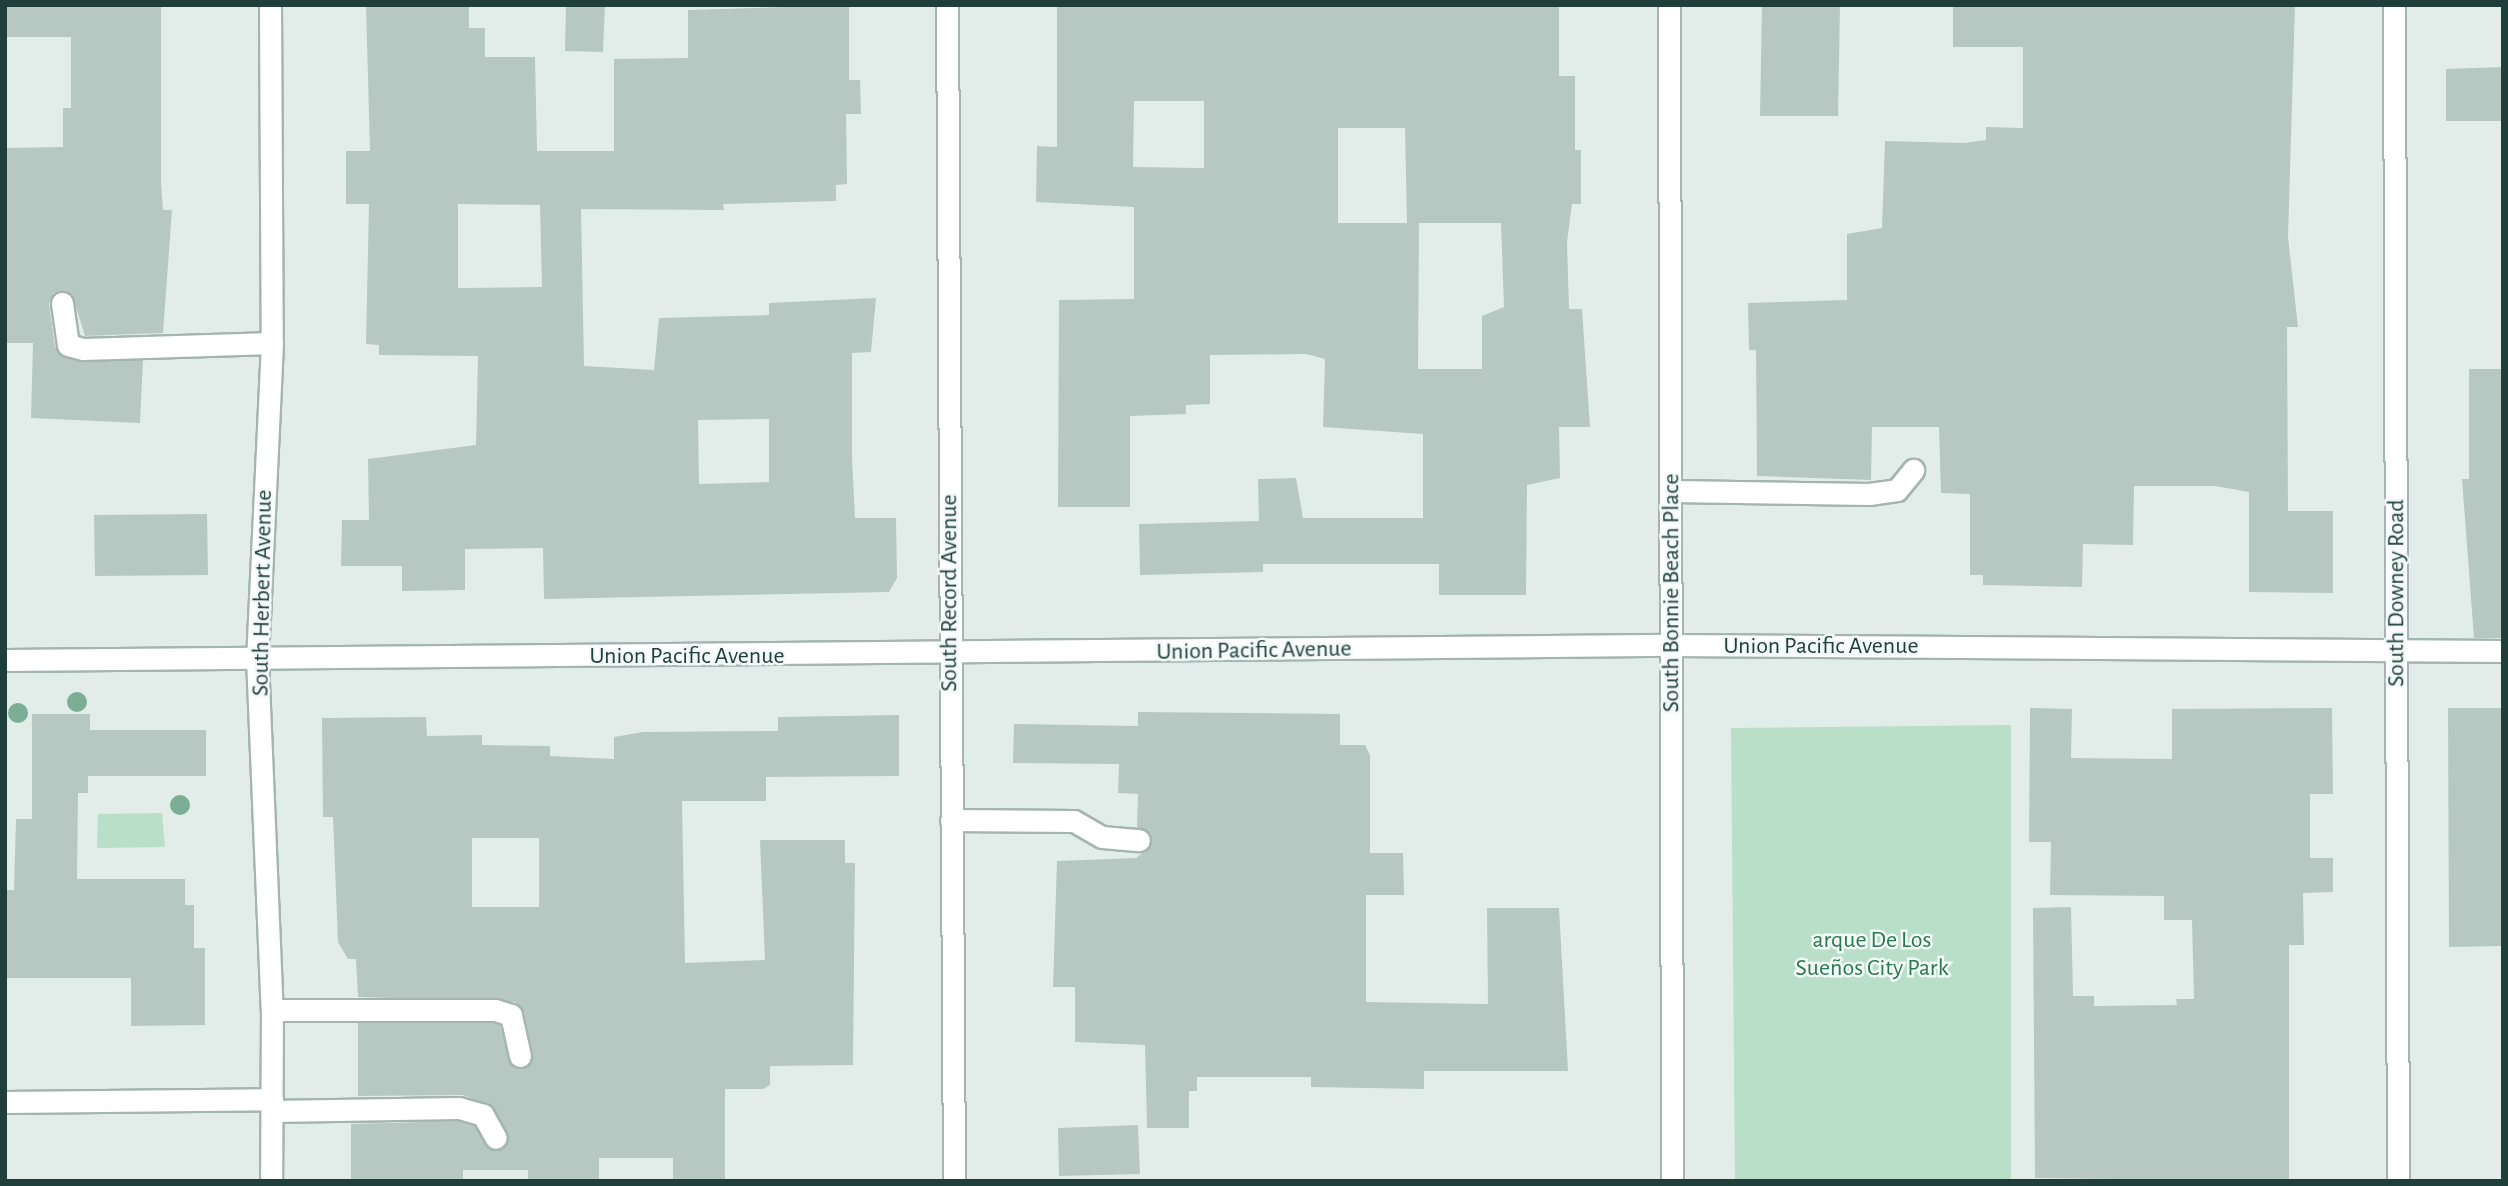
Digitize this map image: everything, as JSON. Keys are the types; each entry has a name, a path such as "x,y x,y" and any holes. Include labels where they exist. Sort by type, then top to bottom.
{"street":[{"name":"South Herbert Avenue","path":"270,5 272,344 257,658 272,1010 271,1181"},
{"name":"South Record Avenue","path":"947,5 954,1181"},
{"name":"South Bonnie Beach Place","path":"1669,5 1672,1181"},
{"name":"South Downey Road","path":"2394,5 2398,1181"},
{"path":"62,303 68,345 83,349 272,344"},
{"path":"1672,491 1869,494 1897,490 1913,470"},
{"name":"Union Pacific Avenue","path":"5,660 951,656 1672,645 2503,651"},
{"path":"951,820 1074,821 1101,837 1139,840"},
{"path":"272,1010 495,1010 511,1015 520,1056"},
{"path":"5,1102 459,1108 483,1115 496,1138"}],"green space":[{"name":"arque De Los Sueños City Park","path":"2011,725 2011,1181 1735,1181 1731,728"},
{"path":"162,813 165,847 97,848 98,814"}],"building":[{"path":"6,5 161,5 161,182 163,210 172,210 163,333 85,336 72,294 54,292 49,304 55,347 64,357 143,360 140,423 31,418 33,343 5,343 5,148 63,147 63,108 71,108 71,37 6,37"},
{"path":"366,5 469,5 469,28 485,28 485,57 535,57 537,151 614,151 614,59 688,58 688,10 849,5 849,80 860,80 861,114 846,114 847,184 836,185 836,201 723,204 724,210 581,209 584,366 654,370 659,318 769,315 769,303 876,298 871,352 852,353 852,458 855,518 896,518 897,578 889,592 544,599 543,548 465,549 465,590 402,591 402,566 341,566 342,520 369,520 368,459 476,445 478,356 379,355 379,345 366,344 369,204 346,204 346,151 370,151","holes":["458,204 540,205 542,287 458,288","769,419 769,482 699,484 698,420"]},
{"path":"566,5 605,5 603,52 565,51"},
{"path":"1057,5 1559,5 1559,76 1575,76 1575,150 1581,150 1581,204 1572,204 1567,242 1569,309 1582,309 1590,427 1559,427 1560,478 1527,485 1526,595 1439,595 1439,564 1263,564 1263,572 1140,575 1139,524 1259,521 1258,479 1296,478 1303,518 1423,518 1423,434 1323,427 1325,359 1306,354 1210,355 1210,404 1186,405 1186,414 1130,416 1130,507 1058,507 1059,300 1134,299 1134,207 1036,202 1037,146 1057,147","holes":["1134,101 1204,101 1204,168 1133,167","1338,128 1405,128 1407,223 1338,223","1419,223 1501,223 1504,307 1482,316 1482,369 1418,369"]},
{"path":"1762,5 1840,5 1838,116 1760,116"},
{"path":"1953,5 2295,5 2288,237 2298,327 2287,327 2288,511 2333,511 2333,593 2249,592 2249,492 2215,486 2134,486 2133,545 2083,544 2082,587 1983,585 1983,575 1970,575 1970,494 1941,493 1939,427 1872,427 1871,480 1757,476 1756,350 1749,350 1748,303 1847,300 1847,234 1882,228 1885,141 1965,143 1986,140 1986,127 2023,128 2023,47 1953,47"},
{"path":"2503,67 2503,121 2446,121 2446,69"},
{"path":"2469,369 2503,369 2503,638 2474,638 2462,479 2469,479"},
{"path":"207,514 208,575 95,576 94,515"},
{"path":"2030,708 2072,709 2071,758 2172,759 2172,709 2332,708 2333,794 2310,794 2310,858 2333,858 2333,892 2303,893 2304,945 2289,945 2289,1181 2035,1178 2033,908 2071,907 2073,996 2094,996 2094,1006 2177,1005 2176,999 2194,999 2192,920 2164,920 2164,896 2050,895 2051,842 2029,842"},
{"path":"2448,708 2503,708 2503,946 2449,947"},
{"path":"1138,712 1340,714 1340,745 1365,745 1370,755 1370,853 1403,853 1404,895 1366,895 1366,1002 1488,1004 1487,908 1559,908 1568,1071 1424,1071 1424,1089 1311,1087 1311,1077 1197,1077 1197,1091 1189,1091 1189,1128 1147,1128 1145,1045 1075,1042 1075,987 1053,987 1057,861 1136,858 1145,851 1152,840 1137,827 1138,794 1118,793 1119,764 1013,763 1014,724 1138,726"},
{"path":"32,714 90,714 90,730 206,730 206,776 88,776 88,793 78,793 77,879 185,879 185,905 194,905 194,948 205,948 205,1025 131,1026 131,978 5,978 5,890 14,890 16,819 32,819"},
{"path":"899,715 899,776 766,777 766,801 682,801 685,963 765,960 760,840 845,840 845,863 855,863 853,1065 770,1066 770,1085 763,1089 725,1089 725,1181 673,1181 673,1158 599,1158 599,1181 528,1181 528,1170 463,1170 463,1181 351,1181 351,1124 457,1121 474,1126 495,1151 509,1139 494,1108 463,1095 358,1096 358,1023 493,1023 500,1025 511,1065 528,1066 533,1054 524,1012 515,1002 358,997 356,959 348,959 338,942 333,817 323,817 322,718 426,717 427,736 482,735 482,745 550,746 550,756 614,759 614,737 643,732 778,731 778,717","holes":["472,838 539,838 539,907 472,907"]},
{"path":"1138,1125 1140,1174 1059,1176 1058,1128"}]}
